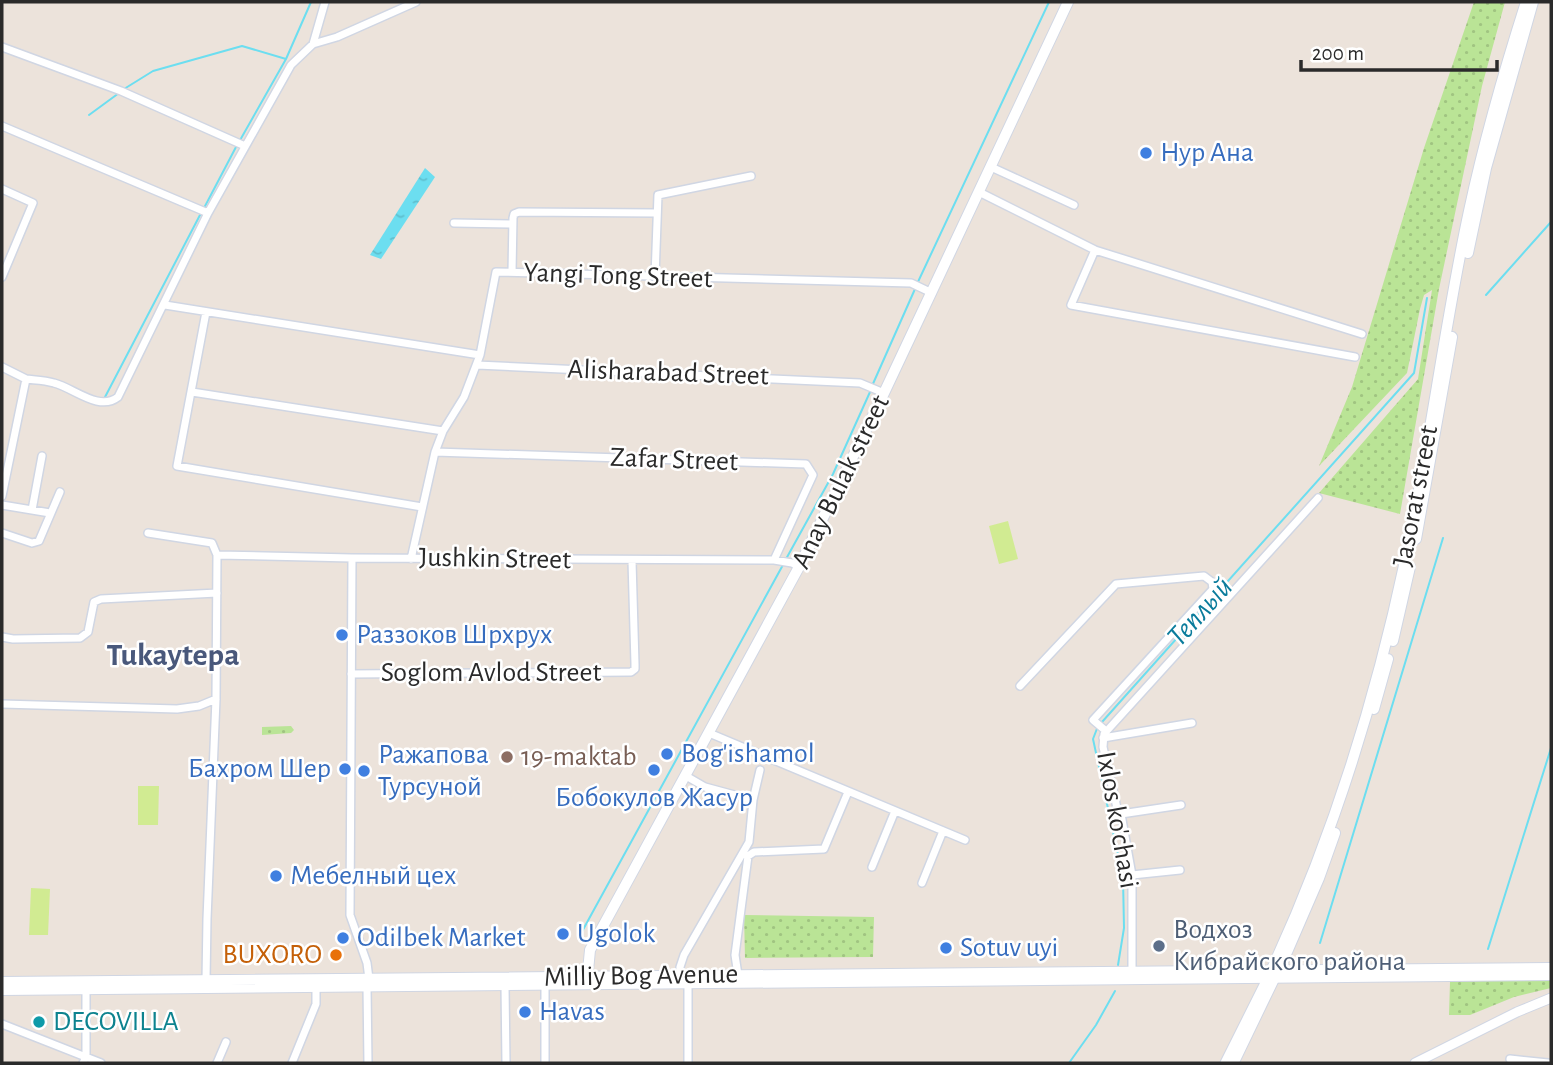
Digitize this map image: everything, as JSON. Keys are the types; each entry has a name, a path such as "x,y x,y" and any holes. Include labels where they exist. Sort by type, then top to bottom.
{"main road":[{"name":"Anay Bulak street","path":"587,981 590,950 686,776 796,565 979,192 1068,2"},
{"name":"Jasorat street","path":"1273,974 1328,834 1386,640 1418,495 1469,212 1495,105 1526,2"},
{"name":"Jasorat street","path":"1273,974 1320,878 1380,688 1405,594 1422,513 1451,342 1486,168 1533,2"},
{"path":"1273,974 1551,968"},
{"name":"Milliy Bog Avenue","path":"2,982 86,985 587,981 688,984 1132,972 1273,974"},
{"path":"1273,974 1551,975"},
{"name":"Milliy Bog Avenue","path":"2,990 206,980 316,988 368,983 545,985 738,975 828,979 1273,974"}],"street":[{"path":"313,44 325,2"},
{"path":"2,367 26,379 55,383 100,402 112,402 118,397 164,304 204,211 291,65 313,44 337,37 416,2"},
{"path":"2,47 121,92 245,146"},
{"path":"2,125 204,211"},
{"path":"991,167 1074,205"},
{"path":"654,277 657,195 751,176"},
{"path":"2,189 33,203 2,277"},
{"path":"979,192 1095,250 1362,334"},
{"path":"512,272 514,214 657,213"},
{"path":"454,223 513,224"},
{"path":"1095,250 1071,304 1354,357"},
{"name":"Yangi Tong Street","path":"411,559 435,452 443,431 464,397 480,355 496,272 915,284 929,291"},
{"path":"164,304 480,355"},
{"path":"206,312 177,466 422,507"},
{"name":"Alisharabad Street","path":"477,365 860,383 881,392"},
{"path":"2,496 26,379"},
{"path":"192,392 443,431"},
{"name":"Zafar Street","path":"435,452 806,464 813,475 774,560"},
{"path":"32,510 42,456"},
{"path":"2,533 35,543 39,541 60,492"},
{"name":"Ixlos ko'chasi","path":"1132,972 1132,875 1121,814 1117,807 1100,729 1318,498"},
{"path":"2,505 50,513"},
{"path":"148,533 212,543 217,555 216,699 206,980"},
{"name":"Jushkin Street","path":"217,555 632,561 774,560 796,565"},
{"path":"352,558 350,915 366,963 368,1063"},
{"name":"Soglom Avlod Street","path":"351,674 631,673 635,669 632,561"},
{"path":"1020,686 1116,584 1204,576 1212,582 1213,589 1100,729"},
{"path":"2,637 80,638 88,632 94,602 101,599 217,593"},
{"path":"2,704 177,709 199,706 216,699"},
{"path":"1100,729 1192,723"},
{"path":"709,733 965,840"},
{"path":"680,976 684,955 749,842 753,800 760,770"},
{"path":"686,776 705,787 753,800"},
{"path":"738,975 735,955 748,856 754,852 824,849 848,792"},
{"path":"1121,814 1181,805"},
{"path":"872,867 895,811"},
{"path":"922,883 943,831"},
{"path":"1132,875 1180,870"},
{"path":"1225,1063 1273,974"},
{"path":"1234,1063 1273,974"},
{"path":"688,984 688,1063"},
{"path":"85,1060 86,985"},
{"path":"545,985 545,1063"},
{"path":"505,986 506,1063"},
{"path":"292,1063 316,1004 316,988"},
{"path":"1415,1063 1551,998"},
{"path":"2,1024 85,1060 101,1063"},
{"path":"217,1063 226,1042"},
{"path":"1510,1059 1549,1063"}],"green space":[{"path":"1474,2 1505,2 1482,86 1439,289 1400,514 1319,493 1418,379 1432,290 1424,295 1407,373 1319,466 1352,387 1424,148"},
{"path":"1008,521 1018,559 999,564 989,526"},
{"path":"291,726 294,730 291,733 262,735 262,727"},
{"path":"138,786 159,786 158,825 138,825"},
{"path":"31,888 50,889 48,935 29,935"},
{"path":"744,915 874,917 873,957 745,958"},
{"path":"1551,979 1551,988 1514,997 1470,1015 1449,1015 1450,982"}],"water":[{"path":"425,168 435,177 381,259 370,255"}],"waterway":[{"path":"239,142 286,59 311,2"},
{"path":"917,284 1049,2"},
{"path":"124,89 153,71 242,46 286,59"},
{"path":"89,115 119,93"},
{"path":"203,210 236,147"},
{"path":"104,399 200,215"},
{"name":"Теплый","path":"1486,295 1551,222"},
{"path":"872,386 915,289"},
{"name":"Теплый","path":"1102,722 1414,373 1427,298"},
{"path":"786,559 833,474 870,392"},
{"path":"1320,943 1443,538"},
{"path":"579,937 784,563"},
{"name":"Теплый","path":"1098,726 1093,739 1123,878 1124,928 1118,965"},
{"path":"1488,949 1551,748"},
{"name":"Теплый","path":"1069,1063 1096,1025 1115,991"}],"place":[{"name":"Нур Ана","path":"1146,153"},
{"name":"Раззоков Шрхрух","path":"342,635"},
{"name":"Bog'ishamol","path":"667,754"},
{"name":"19-maktab","path":"507,757"},
{"name":"Бахром Шер","path":"345,769"},
{"name":"Бобокулов Жасур","path":"654,770"},
{"name":"Ражапова Турсуной","path":"364,771"},
{"name":"Мебелный цех","path":"276,876"},
{"name":"Ugolok","path":"563,934"},
{"name":"Odilbek Market","path":"343,938"},
{"name":"Водхоз Кибрайского района","path":"1159,946"},
{"name":"Sotuv uyi","path":"946,948"},
{"name":"BUXORO","path":"336,955"},
{"name":"Havas","path":"525,1012"},
{"name":"DECOVILLA","path":"39,1022"}],"district":[{"name":"Tukaytepa","path":"173,655"}]}
